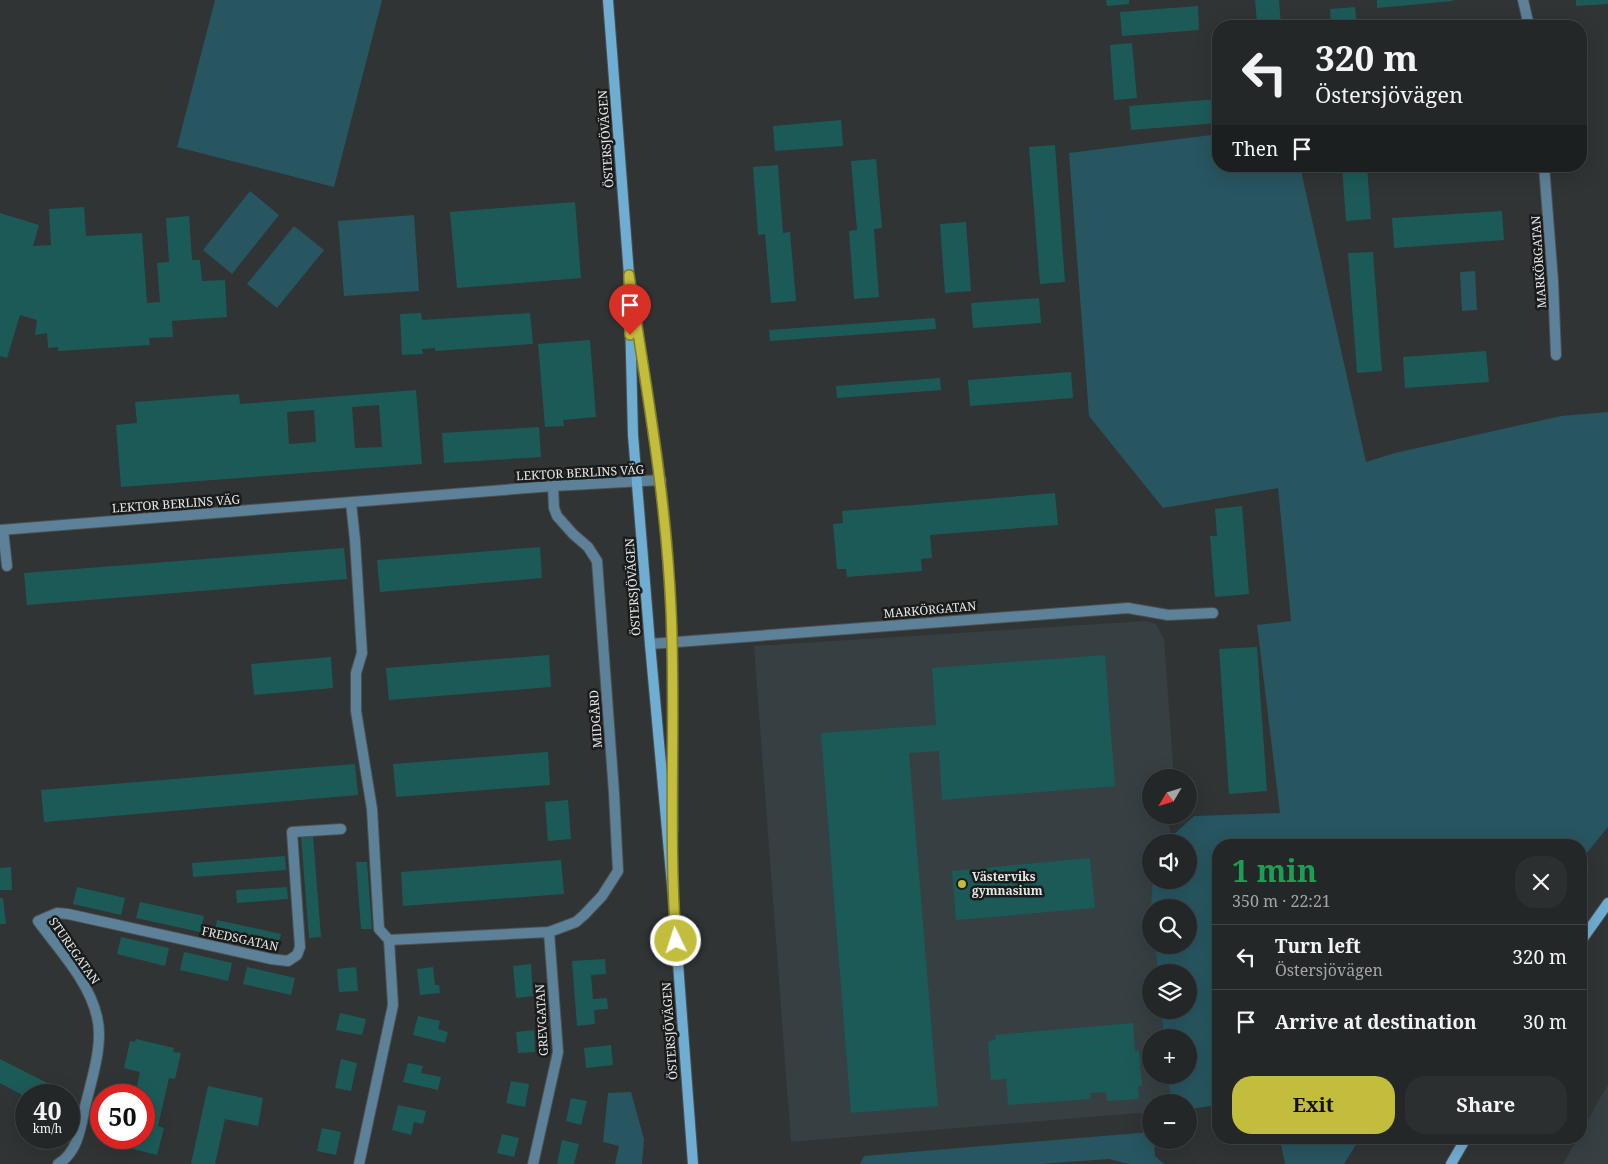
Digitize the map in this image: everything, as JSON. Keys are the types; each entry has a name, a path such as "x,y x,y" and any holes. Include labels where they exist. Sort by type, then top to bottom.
{"main road":[{"name":"ÖSTERSJÖVÄGEN","path":"608,0 629,275 633,435 673,896 693,1164"},
{"name":"ÖSTERSJÖVÄGEN","path":"629,275 661,480 668,562 672,643 673,896"},
{"path":"1587,933 1608,903"},
{"path":"1451,1164 1463,1144"}],"street":[{"path":"1523,0 1528,20"},
{"name":"MARKÖRGATAN","path":"1544,172 1554,291 1556,355"},
{"name":"LEKTOR BERLINS VÄG","path":"7,566 2,530 553,486 661,480"},
{"name":"MIDGÅRD","path":"549,932 576,922 584,915 602,896 618,871 614,792 596,561 588,547 557,516 554,508 553,486"},
{"path":"351,503 362,653 356,673 356,711 372,809 379,928 389,940 393,1005 359,1164"},
{"name":"MARKÖRGATAN","path":"650,644 1128,608 1168,615 1213,613"},
{"name":"FREDSGATAN","path":"38,921 57,913 68,914 271,959 288,961 296,955 300,946 292,832 341,829"},
{"name":"STUREGATAN","path":"38,921 83,983 92,1000 98,1018 96,1058 79,1135 72,1150 58,1164"},
{"path":"389,940 549,932"},
{"name":"GREVGATAN","path":"533,1164 558,1052 549,932"}],"shaded area":[{"path":"215,0 382,0 334,187 177,147"},
{"path":"1212,135 1212,172 1301,172 1366,462 1395,453 1561,416 1608,412 1608,827 1587,853 1587,839 1212,839 1212,1106 1197,1108 1197,1094 1170,1094 1169,1084 1197,1084 1197,1029 1163,1029 1162,1019 1197,1019 1197,964 1157,964 1156,954 1197,954 1197,899 1152,899 1152,889 1197,889 1197,834 1174,834 1185,824 1198,824 1198,816 1280,813 1257,625 1291,621 1278,488 1163,508 1089,416 1069,153"},
{"path":"250,191 279,215 232,274 203,250"},
{"path":"414,215 419,291 344,296 338,221"},
{"path":"294,226 324,250 277,308 247,284"},
{"path":"1475,271 1477,310 1462,311 1460,272"},
{"name":"Västerviks gymnasium","path":"1146,621 1156,624 1164,639 1173,769 1142,769 1142,824 1169,824 1171,834 1142,834 1142,889 1153,889 1152,899 1142,899 1142,954 1156,954 1157,964 1142,964 1142,1019 1162,1019 1163,1029 1142,1029 1142,1084 1169,1084 1170,1094 1142,1094 1142,1113 791,1142 754,646"},
{"path":"1608,1084 1608,1164 1563,1164 1575,1144 1587,1144 1587,1121"},
{"path":"631,1092 644,1139 642,1164 615,1164 619,1146 603,1142 608,1093"},
{"path":"1142,1133 1142,1149 1155,1149 1155,1156 1164,1164 1129,1164 1109,1159 1040,1164 860,1164 864,1156"},
{"path":"1281,1144 1356,1144 1344,1164 1285,1164"}],"building":[{"path":"1106,0 1129,0 1129,4 1107,6"},
{"path":"1255,0 1279,0 1281,20 1257,20"},
{"path":"1377,0 1453,0 1453,1 1377,8"},
{"path":"1576,0 1608,0 1608,4 1576,6"},
{"path":"1198,6 1199,30 1122,36 1120,12"},
{"path":"1355,7 1356,20 1331,20 1330,9"},
{"path":"1132,43 1137,98 1114,100 1110,45"},
{"path":"1212,99 1212,124 1131,130 1129,106"},
{"path":"841,120 843,146 775,151 773,126"},
{"path":"1055,145 1065,282 1040,284 1029,147"},
{"path":"876,159 882,228 874,229 879,297 854,299 849,231 857,230 851,161"},
{"path":"778,165 783,233 790,232 796,301 771,303 765,234 758,235 753,167"},
{"path":"1342,172 1367,172 1371,219 1346,221"},
{"path":"575,202 581,278 457,288 450,212"},
{"path":"84,207 86,236 142,233 147,303 160,302 157,263 169,262 166,218 189,216 192,260 200,260 202,281 225,280 227,317 172,321 173,337 149,338 150,345 58,351 58,347 48,348 47,333 35,335 37,320 20,315 7,358 0,356 0,213 39,225 33,246 51,245 49,209"},
{"path":"1502,211 1504,240 1394,248 1392,218"},
{"path":"966,222 971,291 945,293 940,224"},
{"path":"1373,252 1382,371 1357,373 1348,253"},
{"path":"1039,298 1041,323 973,328 971,303"},
{"path":"421,313 422,320 530,313 533,344 435,351 435,348 422,349 423,354 402,355 400,314"},
{"path":"935,318 936,329 770,341 769,330"},
{"path":"590,340 596,417 563,420 564,426 545,427 538,344"},
{"path":"1486,351 1489,382 1405,388 1403,357"},
{"path":"1071,372 1073,398 970,406 968,380"},
{"path":"940,378 941,390 837,398 836,386"},
{"path":"416,390 422,464 121,487 116,425 137,423 135,402 239,394 240,404","holes":["379,405 382,447 355,448 352,407","314,410 316,442 289,444 287,412"]},
{"path":"539,427 541,457 444,463 442,433"},
{"path":"1055,493 1058,525 930,535 932,558 921,559 922,571 847,577 846,569 837,569 833,524 843,523 842,511"},
{"path":"1242,506 1249,594 1215,597 1210,536 1217,536 1215,509"},
{"path":"540,547 542,578 380,592 377,560"},
{"path":"344,548 347,579 27,605 24,573"},
{"path":"1257,647 1267,791 1229,794 1219,649"},
{"path":"549,655 551,687 389,700 386,668"},
{"path":"1105,655 1115,786 942,800 939,751 909,753 938,1106 851,1113 821,733 936,725 932,668"},
{"path":"331,657 333,688 254,695 251,664"},
{"path":"548,752 550,785 396,797 393,764"},
{"path":"355,764 358,795 44,822 41,790"},
{"path":"568,800 571,839 548,841 545,802"},
{"path":"313,836 321,937 309,938 301,837"},
{"path":"285,856 286,870 193,877 192,863"},
{"path":"1090,858 1095,908 956,920 952,871"},
{"path":"561,860 564,894 403,906 401,872"},
{"path":"356,862 367,862 372,929 361,929"},
{"path":"11,867 12,890 0,890 0,868"},
{"path":"77,887 125,898 121,915 73,904"},
{"path":"287,887 288,899 237,903 236,890"},
{"path":"0,898 3,898 6,924 0,924"},
{"path":"140,902 204,916 200,932 136,918"},
{"path":"217,920 281,934 277,950 214,936"},
{"path":"121,937 169,948 165,966 117,954"},
{"path":"184,952 232,963 228,981 180,970"},
{"path":"605,959 606,974 591,975 593,999 607,998 608,1009 594,1010 595,1024 577,1026 572,961"},
{"path":"531,964 533,996 516,998 513,966"},
{"path":"247,967 295,978 291,995 243,984"},
{"path":"356,967 358,991 339,992 337,969"},
{"path":"433,967 435,985 439,985 440,993 420,995 417,969"},
{"path":"340,1013 366,1019 362,1035 336,1030"},
{"path":"418,1016 440,1021 438,1029 448,1032 445,1043 413,1035"},
{"path":"1133,1023 1135,1051 1139,1050 1142,1086 1138,1086 1139,1099 1107,1101 1106,1092 1090,1093 1090,1099 1008,1105 1006,1079 991,1080 988,1041 996,1040 995,1035"},
{"path":"534,1030 535,1052 518,1053 516,1032"},
{"path":"136,1039 174,1048 173,1052 181,1053 175,1079 169,1078 158,1126 164,1128 157,1155 133,1149 155,1149 155,1084 137,1084 140,1072 124,1068 130,1041 135,1042"},
{"path":"611,1045 613,1065 586,1068 584,1048"},
{"path":"0,1059 49,1084 15,1084 15,1091 0,1083"},
{"path":"341,1059 357,1063 351,1091 335,1088"},
{"path":"408,1063 423,1066 421,1073 441,1077 438,1090 403,1082"},
{"path":"511,1081 529,1084 525,1107 506,1103"},
{"path":"208,1086 263,1098 258,1126 225,1119 215,1164 191,1164"},
{"path":"571,1098 587,1101 581,1125 566,1121"},
{"path":"398,1105 426,1111 423,1124 414,1122 411,1135 392,1130"},
{"path":"322,1128 341,1132 336,1155 317,1151"},
{"path":"502,1134 519,1138 514,1157 497,1153"},
{"path":"562,1140 579,1144 574,1164 557,1164"}],"place":[{"name":"Västerviks gymnasium","path":"962,884"}],"route":[{"path":"630,335 629,275 659,465 668,562 672,643 673,896 676,941"}]}
